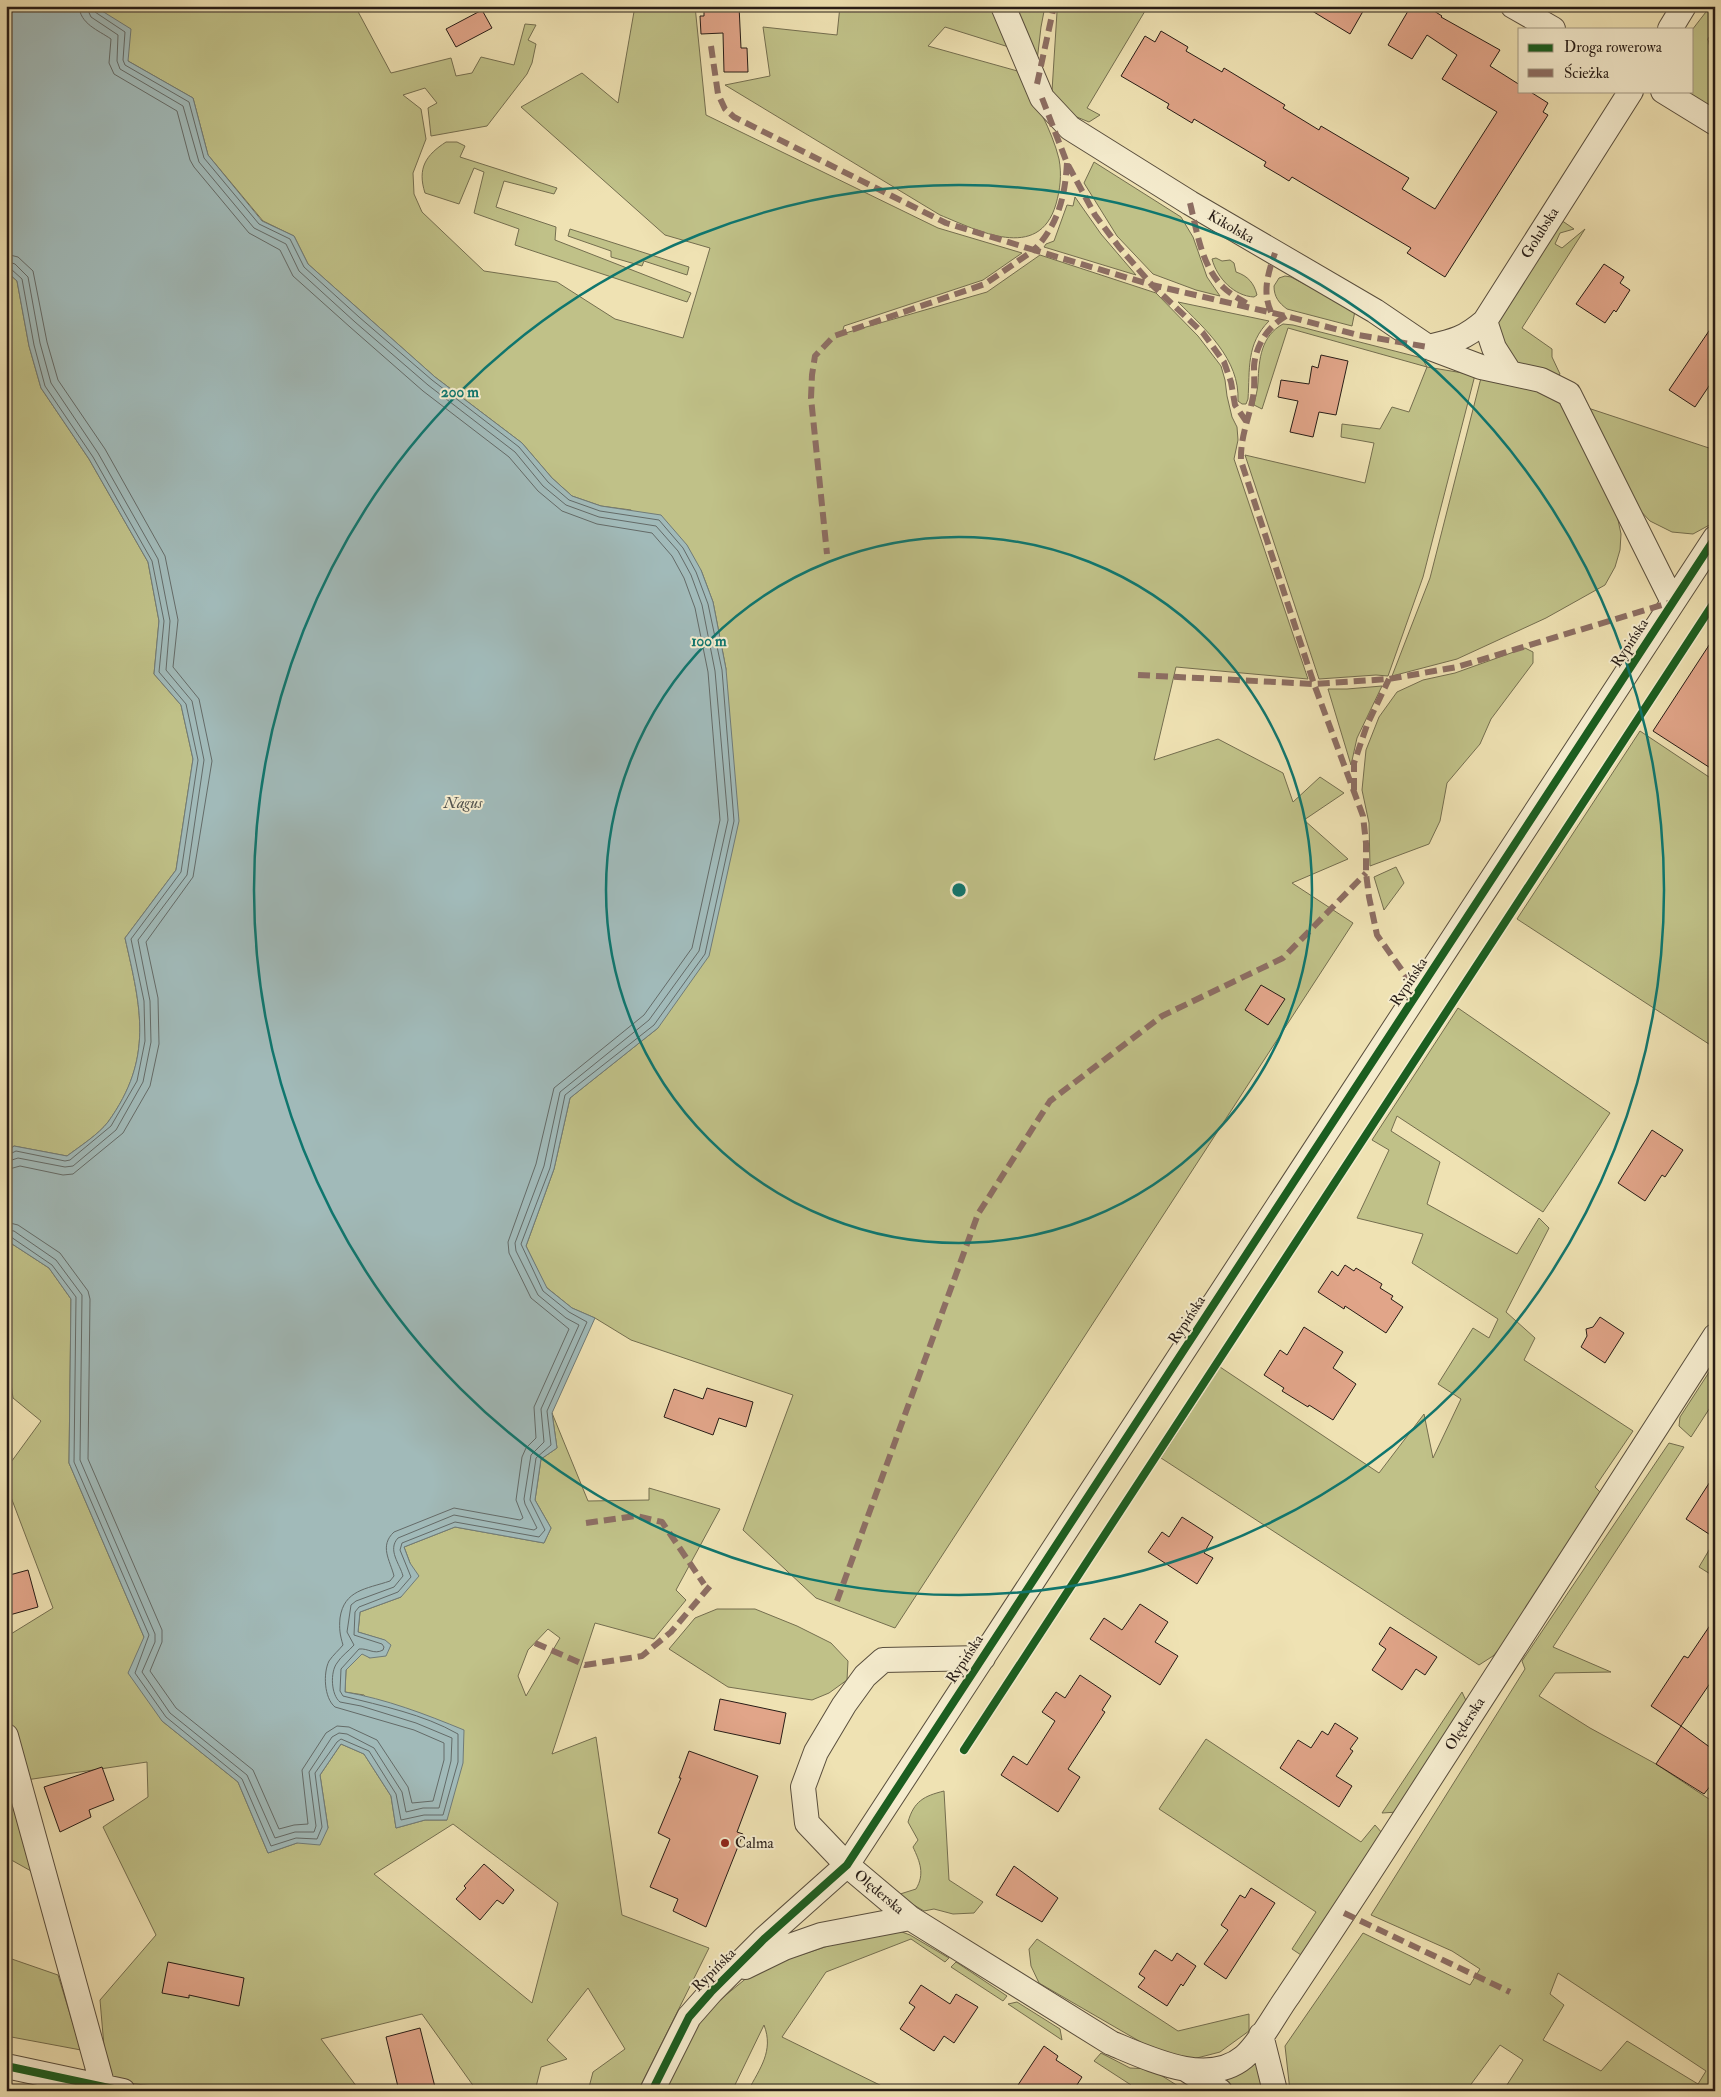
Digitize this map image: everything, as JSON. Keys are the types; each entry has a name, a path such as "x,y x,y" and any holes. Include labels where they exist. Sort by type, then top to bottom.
{"street":[{"name":"Kikolska","path":"1002,6 1042,98 1070,128 1190,203 1375,311 1428,347 1472,364 1541,380 1568,394 1673,602"},
{"path":"1513,6 1551,28"},
{"path":"1671,28 1684,6"},
{"name":"Golubska","path":"1428,347 1470,334 1485,321 1629,92"},
{"path":"1665,92 1715,123"},
{"path":"1485,321 1494,348 1510,373"},
{"name":"Rypińska","path":"652,2091 689,2017 764,1939 847,1865 1715,538"},
{"name":"Olęderska","path":"982,1658 883,1660 865,1676 844,1705 816,1752 803,1787 807,1823 847,1865 910,1918 1110,2043 1141,2056 1186,2069 1204,2072 1230,2065 1244,2057 1262,2035 1344,1913 1715,1336"},
{"path":"6,1736 113,2089 6,2066"},
{"path":"730,1974 784,1948 821,1935 910,1918"},
{"path":"1262,2035 1275,2091"},
{"name":"Olęderska","path":"1186,2069 1220,2091"}],"green space":[{"path":"94,6 355,6 391,73 451,58 456,76 472,73 481,57 514,65 525,24 536,25 528,40 536,44 532,63 527,74 487,126 431,136 428,108 437,103 425,88 403,95 421,109 426,139 413,173 414,194 422,212 484,271 557,282 615,319 683,338 710,248 665,235 521,107 582,73 618,103 635,6 695,6 706,115 938,228 1022,253 983,280 844,326 842,334 987,292 1040,255 1156,293 1198,336 1221,366 1232,417 1237,427 1238,440 1234,459 1308,679 1176,667 1154,760 1218,739 1283,773 1293,802 1320,777 1344,793 1304,820 1348,859 1292,883 1353,923 895,1628 816,1598 743,1530 793,1395 631,1340 595,1318 572,1308 546,1287 526,1246 554,1169 570,1098 658,1028 726,669 713,602 701,570 631,510 601,506 572,496 552,478 522,443 435,377 308,264 294,236 263,221 208,155 193,98 128,61"},
{"path":"840,6 991,6 1012,48 945,27 928,46 1021,72 1047,126 1056,148 1060,165 1059,193 1056,204 1048,222 1036,233 1022,237 988,234 940,215 725,85 770,76 763,27 837,35"},
{"path":"1012,6 1045,6 1037,61"},
{"path":"1060,6 1148,6 1087,108 1100,115 1089,122 1067,113 1052,91 1057,12"},
{"path":"1709,8 1715,9 1715,27 1708,39 1715,70 1715,111 1682,92 1694,92 1694,28"},
{"path":"446,142 457,142 465,146 460,157 557,188 554,194 504,181 496,207 556,227 555,240 691,293 687,302 515,245 519,229 474,213 484,172 474,168 459,204 425,193 422,176 425,163 433,152"},
{"path":"1094,162 1181,217 1193,237 1207,277 1220,296 1196,290 1153,274 1117,236 1084,183"},
{"path":"1075,197 1101,234 1136,275 1044,247 1046,244 1054,241 1067,205 1073,206"},
{"path":"1561,220 1574,229 1560,233 1555,244 1562,248 1585,229 1522,328 1552,349 1552,357 1560,374 1557,378 1511,363 1497,325"},
{"path":"570,229 689,267 687,275 644,261 642,266 611,257 611,251 568,236"},
{"path":"1216,258 1222,261 1230,260 1234,263 1236,272 1250,281 1257,295 1254,297 1247,296 1227,285 1214,266 1212,259"},
{"path":"6,271 17,281 29,346 41,388 89,459 148,562 159,621 154,674 181,705 193,759 176,870 125,938 139,1010 140,1033 138,1055 132,1077 123,1099 104,1127 67,1156 14,1146 6,1152"},
{"path":"1291,277 1355,311 1352,326 1287,309 1278,299 1274,290 1274,286 1279,278"},
{"path":"1178,302 1269,321 1256,339 1253,348 1249,367 1248,399 1246,404 1238,401 1237,386 1233,372 1219,346"},
{"path":"1283,324 1422,358 1427,367 1288,328 1262,409 1254,405 1258,388 1259,365 1263,349 1270,335"},
{"path":"1427,367 1475,375 1423,577 1388,676 1376,675 1319,679 1245,455 1365,483 1374,443 1341,437 1342,424 1380,429 1392,407 1409,412"},
{"path":"1482,374 1524,385 1544,393 1562,405 1617,515 1621,534 1620,550 1615,567 1605,585 1546,618 1457,659 1392,676 1430,578"},
{"path":"1588,408 1715,450 1713,523 1693,534 1672,532 1650,521 1635,505"},
{"path":"1525,648 1533,652 1533,663 1491,719 1480,744 1447,783 1440,821 1429,844 1370,866 1369,823 1362,790 1366,750 1379,717 1397,692 1423,680 1455,673"},
{"path":"1382,686 1357,738 1351,765 1328,689"},
{"path":"1640,731 1715,781 1715,1048 1517,919"},
{"path":"1396,867 1404,883 1384,910 1374,877"},
{"path":"1458,1008 1610,1113 1543,1212 1397,1116 1391,1131 1440,1162 1427,1204 1517,1254 1539,1218 1549,1228 1506,1312 1535,1338 1524,1360 1633,1431 1595,1487 1601,1493 1517,1629 1493,1656 1479,1665 1161,1458 1220,1367 1379,1473 1424,1414 1433,1458 1461,1399 1438,1384 1473,1328 1489,1338 1498,1319 1412,1263 1423,1234 1357,1218 1389,1150 1372,1140"},
{"path":"6,1240 49,1268 71,1299 69,1463 144,1637 162,1721 238,1782 268,1853 297,1843 328,1828 320,1775 341,1744 364,1754 391,1796 396,1828 425,1820 447,1820 364,1695 345,1692 346,1670 362,1653 370,1658 384,1640 358,1632 360,1612 401,1597 410,1563 404,1547 455,1527 544,1543 551,1528 535,1500 541,1459 557,1448 552,1413 588,1501 649,1500 649,1488 720,1509 676,1590 686,1600 654,1639 595,1623 552,1754 596,1737 622,1915 709,1948 638,2091 588,2091 593,2072 625,2049 588,1988 547,2040 567,2059 541,2067 535,2091 477,2091 422,2014 321,2039 360,2091 202,2091 107,2081 100,2000 156,1935 103,1827 148,1797 147,1762 26,1780 6,1710 6,1637 53,1608 6,1484 6,1469 41,1421 13,1398 6,1348","holes":["548,1629 560,1638 526,1696 518,1676 528,1650","453,1824 558,1903 532,2003 374,1874"]},
{"path":"1715,1363 1715,1400 1691,1437 1679,1426 1680,1417"},
{"path":"1669,1443 1684,1447 1553,1647 1611,1672 1555,1673 1539,1696 1590,1728 1656,1764 1715,1803 1715,2091 1503,2091 1523,2060 1500,2045 1466,2091 1290,2091 1285,2046 1363,1933 1470,1985 1480,1969 1452,1951 1371,1915 1525,1669 1522,1661","holes":["1558,1973 1706,2071 1698,2084 1627,2041 1601,2071 1543,2040 1564,2005 1550,1994"]},
{"path":"1715,1540 1715,1577 1699,1567"},
{"path":"717,1609 755,1609 797,1626 831,1643 848,1661 847,1680 829,1693 812,1700 728,1687 669,1649 695,1618"},
{"path":"1462,1692 1468,1705 1398,1812 1382,1813"},
{"path":"1206,1739 1361,1842 1375,1825 1383,1834 1301,1955 1292,1949 1316,1912 1159,1809"},
{"path":"6,1781 31,1871 6,1857"},
{"path":"944,1791 949,1880 983,1902 974,1913 953,1914 934,1909 924,1911 897,1895 916,1889 921,1873 913,1847 918,1840 908,1822 910,1815 917,1804 925,1797"},
{"path":"894,1929 910,1935 949,1958 945,1962 911,1939 826,1972 782,2037 892,2091 748,2091 761,2067 766,2051 767,2034 764,2025 732,2091 664,2091 687,2034 710,2008 754,1972 874,1931"},
{"path":"1037,1939 1178,2031 1249,2014 1249,2031 1220,2052 1193,2059 1158,2052 1039,1983 1031,1966 1029,1949"},
{"path":"6,1957 58,1975 81,2050 6,2036"},
{"path":"956,1962 1007,1996 1003,2001 951,1967"},
{"path":"1017,2002 1060,2029 1062,2040 1008,2004"},
{"path":"1101,2053 1130,2068 1151,2069 1186,2091 1128,2091 1131,2085 1094,2061"},
{"path":"1257,2055 1266,2091 1231,2091 1214,2077"}],"water":[{"name":"Nagus","path":"6,6 94,6 131,29 128,61 193,98 208,155 262,221 294,236 308,264 435,377 522,443 552,478 572,496 601,506 661,515 687,545 701,570 713,602 726,669 739,821 709,956 658,1028 570,1098 554,1169 526,1246 547,1288 572,1308 595,1318 552,1413 557,1448 541,1459 535,1500 551,1528 544,1543 455,1527 404,1547 410,1563 419,1576 401,1597 360,1612 358,1632 385,1640 391,1645 386,1656 370,1658 362,1654 346,1670 345,1692 405,1708 464,1730 463,1763 447,1820 425,1820 396,1828 391,1796 364,1754 341,1744 320,1775 328,1828 320,1845 297,1843 268,1853 238,1782 162,1721 128,1673 144,1637 69,1463 71,1299 49,1268 6,1240 6,1152 14,1146 67,1156 104,1127 123,1099 132,1076 138,1054 139,1010 125,938 176,870 193,759 181,705 154,674 159,621 148,562 89,459 41,388 29,346 17,281 6,271"}],"building":[{"path":"704,6 739,6 741,48 747,48 748,72 724,72 723,33 701,34 700,16 704,16"},
{"path":"1304,6 1366,6 1350,34"},
{"path":"1411,6 1426,6 1441,17 1500,50 1490,66 1518,84 1518,92 1531,92 1548,103 1543,112 1548,115 1445,277 1407,253 1411,248 1292,177 1289,181 1264,166 1266,162 1194,119 1192,123 1167,108 1169,104 1121,76 1145,36 1155,42 1161,31 1188,47 1186,51 1222,72 1224,68 1285,105 1283,108 1319,130 1321,126 1409,178 1402,189 1435,209 1497,112 1442,79 1457,55 1427,35 1412,59 1388,45"},
{"path":"482,10 492,28 456,47 446,29"},
{"path":"1604,264 1624,277 1620,283 1630,290 1616,312 1614,310 1605,323 1576,304"},
{"path":"1715,322 1715,377 1695,407 1669,390"},
{"path":"1321,355 1348,361 1336,415 1319,412 1313,437 1290,432 1298,401 1278,397 1281,380 1309,384 1312,366 1318,368"},
{"path":"1715,636 1715,771 1653,731"},
{"path":"1261,985 1285,999 1268,1025 1245,1010"},
{"path":"1652,1130 1683,1150 1665,1177 1662,1175 1645,1201 1618,1183"},
{"path":"1345,1265 1354,1271 1356,1268 1382,1284 1380,1288 1393,1296 1391,1299 1403,1307 1386,1333 1345,1306 1344,1309 1318,1292 1332,1271 1338,1276"},
{"path":"1600,1317 1624,1333 1605,1363 1581,1347 1587,1336 1586,1329 1593,1327"},
{"path":"1304,1327 1343,1352 1333,1368 1356,1384 1333,1420 1282,1391 1284,1388 1264,1375 1280,1350 1287,1355"},
{"path":"707,1388 753,1402 746,1427 719,1418 713,1435 664,1417 674,1389 703,1399"},
{"path":"1715,1474 1715,1538 1686,1519"},
{"path":"1182,1517 1213,1537 1204,1553 1213,1558 1197,1584 1148,1552 1162,1532 1169,1537"},
{"path":"28,1570 38,1607 6,1616 6,1576"},
{"path":"1140,1604 1168,1622 1155,1642 1178,1656 1160,1685 1090,1639 1104,1618 1122,1630"},
{"path":"1715,1618 1715,1676 1681,1726 1651,1706 1684,1656 1688,1658"},
{"path":"1390,1627 1437,1657 1425,1675 1416,1669 1402,1690 1372,1670 1386,1649 1379,1644"},
{"path":"1080,1675 1111,1696 1102,1710 1105,1712 1068,1769 1080,1777 1058,1812 1001,1775 1013,1756 1027,1765 1055,1721 1042,1712 1056,1692 1065,1698"},
{"path":"720,1699 786,1713 780,1744 714,1730"},
{"path":"1335,1723 1358,1738 1350,1749 1353,1751 1336,1776 1352,1786 1339,1807 1280,1768 1298,1740 1311,1748 1322,1731 1328,1735"},
{"path":"1681,1726 1715,1751 1715,1780 1704,1794 1656,1764"},
{"path":"689,1751 758,1776 737,1832 743,1834 706,1927 673,1911 678,1899 650,1887 670,1839 658,1833 681,1778 679,1778"},
{"path":"102,1767 114,1800 89,1810 91,1817 60,1832 44,1787"},
{"path":"484,1864 514,1890 503,1904 497,1900 480,1920 456,1899 466,1888 464,1886"},
{"path":"1014,1866 1058,1898 1042,1922 996,1895"},
{"path":"1251,1888 1275,1903 1226,1979 1204,1964 1228,1930 1221,1925 1240,1895 1245,1898"},
{"path":"1155,1950 1172,1961 1177,1953 1196,1966 1183,1986 1181,1984 1167,2006 1138,1987 1145,1978 1139,1974"},
{"path":"168,1962 244,1978 239,2006 189,1995 189,1998 162,1993"},
{"path":"921,1985 950,2004 956,1994 978,2007 954,2043 944,2036 934,2051 900,2029 915,2007 909,2003"},
{"path":"420,2028 435,2087 418,2091 399,2091 386,2037"},
{"path":"1044,2046 1058,2056 1056,2060 1082,2077 1073,2091 1014,2091"}],"marked path":[{"path":"1037,84 1054,6"},
{"path":"711,46 718,94 725,109 734,117 946,223 1034,250 985,284 834,336 815,356 811,398 827,554"},
{"path":"1042,98 1067,163 1095,215 1119,247 1152,285 1203,333 1224,362 1231,382 1235,405 1246,421"},
{"path":"1067,163 1059,210 1049,231 1034,250 1152,285 1358,335 1428,347"},
{"path":"1190,203 1201,247 1210,269 1223,287 1249,305"},
{"path":"1271,312 1266,290 1268,275 1275,253"},
{"path":"1286,316 1268,331 1257,350 1254,366 1254,393 1243,436 1241,461 1314,684 1363,816 1366,843 1366,873 1377,935 1418,993"},
{"path":"1138,675 1314,684 1389,679 1457,667 1672,602"},
{"path":"1354,790 1354,763 1367,725 1389,679"},
{"path":"837,1601 978,1214 1050,1101 1162,1016 1283,958 1366,873"},
{"path":"586,1523 636,1516 662,1522 704,1584"},
{"path":"535,1643 585,1665 642,1656 671,1632 710,1586"},
{"path":"1344,1913 1510,1992"}],"cycle path":[{"path":"652,2091 689,2017 764,1939 847,1865 1715,538"},
{"path":"964,1750 1715,601"},
{"path":"6,2066 123,2091"}],"place":[{"name":"Calma","path":"725,1843"}]}
